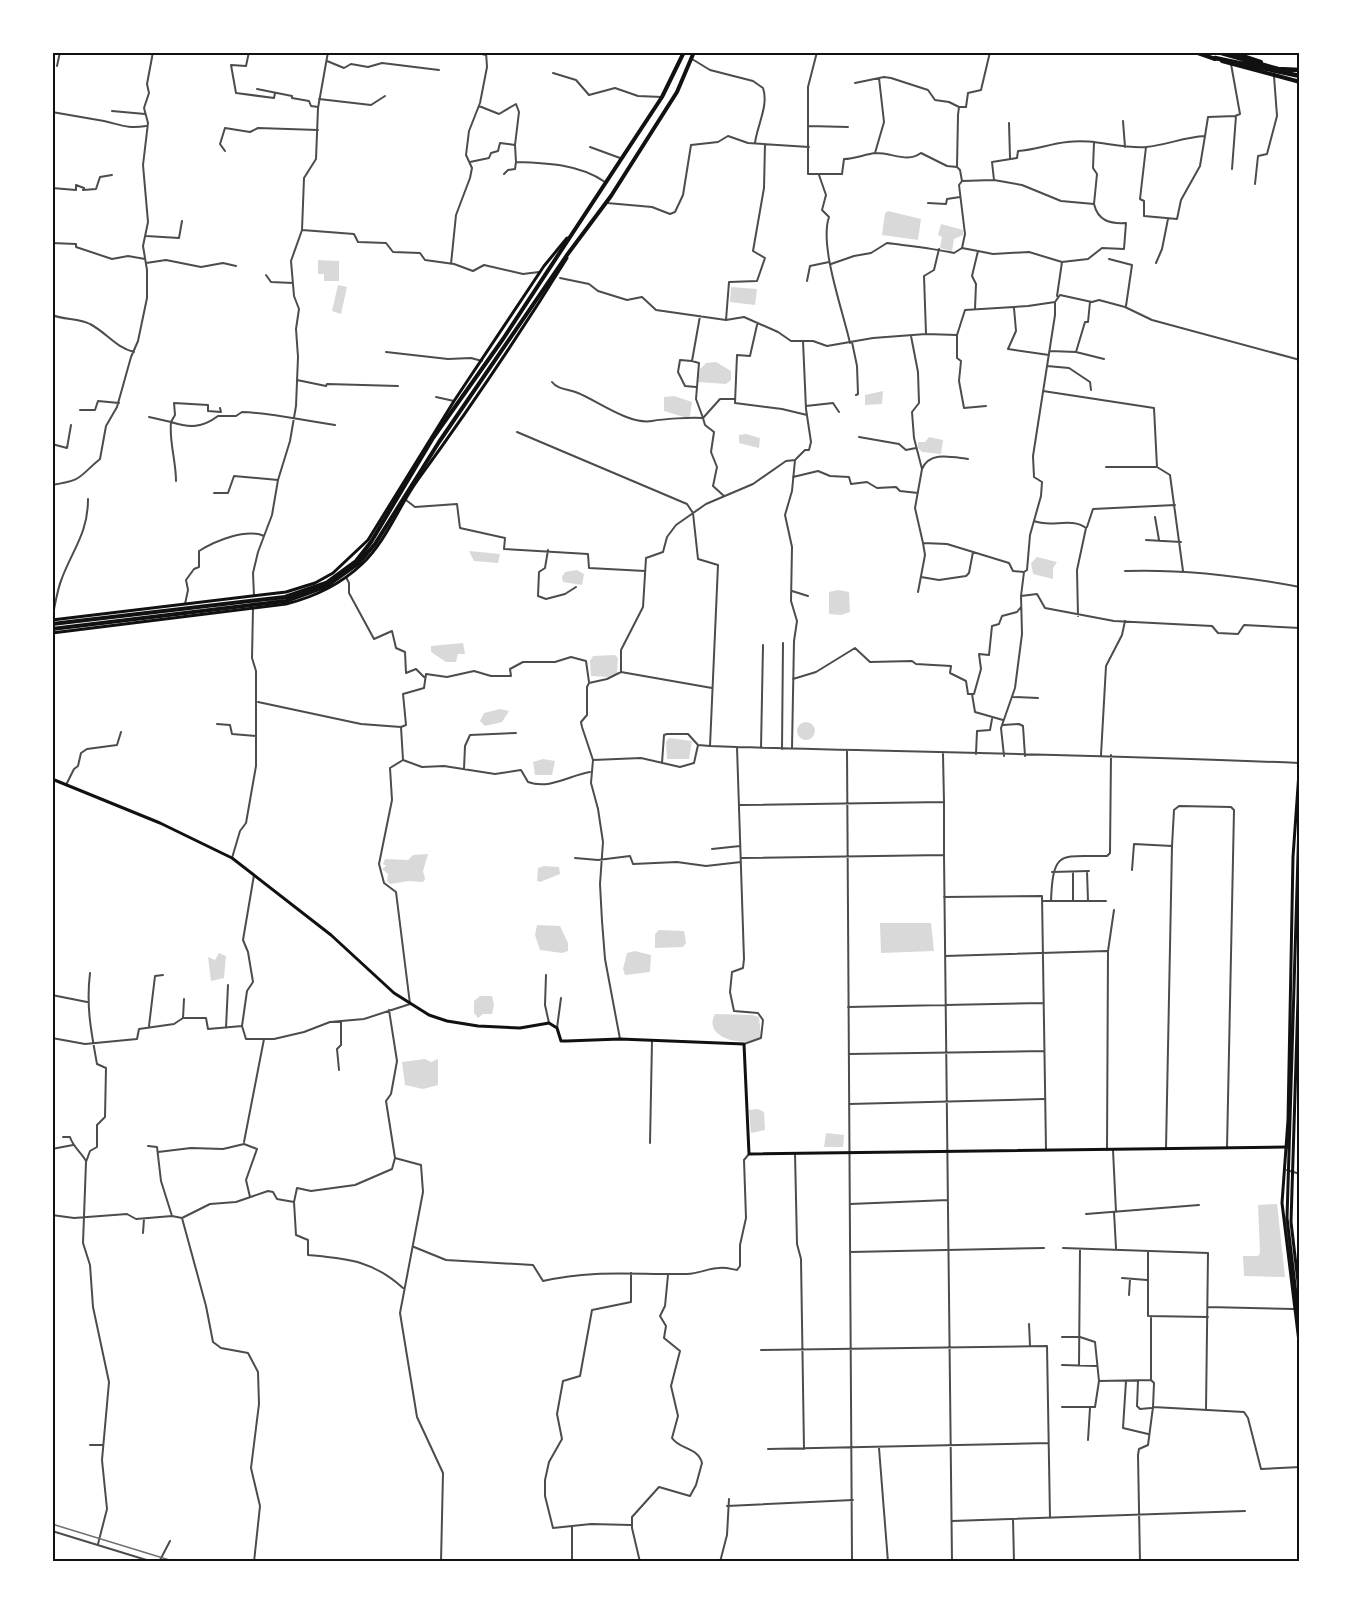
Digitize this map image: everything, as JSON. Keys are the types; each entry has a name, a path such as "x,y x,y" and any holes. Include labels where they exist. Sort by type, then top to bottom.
{"highway":[{"path":"52,629 285,597 326,583 343,572 371,542 433,438 503,339 563,248 567,238 662,97 684,52"},
{"path":"52,629 286,601 317,591 345,575 375,544 439,442 607,202 677,92 694,52"},
{"path":"1195,52 1299,83"},
{"path":"1218,52 1278,69 1299,71"},
{"path":"1231,52 1299,71"},
{"path":"1215,58 1299,76"}],"main road":[{"path":"52,619 286,592 315,583 352,558 382,518 454,401 539,273 567,238"},
{"path":"52,629 286,604 308,598 346,577 370,555 486,387 506,350 573,248"},
{"path":"1299,758 1293,857 1287,1147 1291,1222 1299,1299"},
{"path":"52,779 160,823 232,858 338,940 394,993 438,1019 478,1026 520,1028 549,1023 557,1028 561,1041 620,1039 744,1044 749,1154 1287,1147"},
{"path":"1299,789 1287,1226 1299,1327"},
{"path":"1299,851 1298,1092 1282,1211 1299,1350"}],"street":[{"path":"57,66 60,52"},
{"path":"52,485 83,477 88,467 100,459 106,426 118,403 134,352 147,298 143,246 148,222 143,165 147,126 145,114 153,52"},
{"path":"249,52 246,66 231,65 236,93 274,98 274,93"},
{"path":"254,596 253,573 272,515 293,418 297,380 296,329 299,309 294,296 291,261 302,230 304,178 316,159 318,107 327,52"},
{"path":"451,264 456,215 470,178 470,162 466,155 469,131 478,106 487,67 486,53 473,52"},
{"path":"817,52 808,87 807,173 842,174 844,159 876,153 902,158 915,157 921,153 947,166 957,167"},
{"path":"855,83 891,78 928,90 935,100 966,107 968,93 981,90 990,52"},
{"path":"692,59 710,70 753,81 763,88 763,114 755,143"},
{"path":"327,61 344,68 351,64 368,67 382,63 438,70"},
{"path":"1231,64 1240,110 1236,116 1232,169"},
{"path":"553,74 576,80 589,95 615,88 638,96 662,97"},
{"path":"1255,184 1258,156 1267,154 1277,116 1274,76"},
{"path":"876,153 884,122 879,78"},
{"path":"257,89 274,91 274,93 309,101 311,106 318,107"},
{"path":"319,99 371,105 385,96"},
{"path":"478,106 499,114 516,104 519,112 515,169 508,170 504,174"},
{"path":"960,107 957,167 960,170 962,182 959,185 965,234 962,248"},
{"path":"112,111 145,114"},
{"path":"52,112 105,121 128,128 147,126"},
{"path":"1146,147 1140,200 1144,201 1144,216 1177,219 1181,200 1200,166 1208,117 1236,116"},
{"path":"1124,121 1125,147"},
{"path":"1009,123 1010,158"},
{"path":"808,126 848,127"},
{"path":"225,151 220,144 225,128 250,132 258,128 318,130"},
{"path":"607,202 652,207 669,214 675,212 683,195 691,145 718,142 728,136 755,143 809,147"},
{"path":"994,180 992,162 1017,158 1018,151 1030,152 1038,147 1066,142 1146,147 1170,144 1183,138 1205,136"},
{"path":"470,162 489,158 491,153 498,151 500,142 515,145"},
{"path":"807,281 810,266 872,253 887,243 954,253 962,248 993,254 1024,251 1062,262 1088,259 1102,248 1124,249 1126,223 1103,219 1096,213 1094,191 1098,174 1093,168 1094,142"},
{"path":"726,320 729,282 757,281 765,258 753,251 764,188 765,144"},
{"path":"590,147 620,158"},
{"path":"516,162 575,167 585,173 590,172 605,182"},
{"path":"52,188 76,190 76,185 84,188 83,190 93,190 100,177 112,175"},
{"path":"819,175 826,195 822,210 828,217 826,226 830,263 838,306 842,308 857,366 858,394 856,395"},
{"path":"962,182 994,180 1022,185 1061,201 1094,204"},
{"path":"928,202 946,204 947,199 960,197"},
{"path":"1156,263 1162,249 1168,219"},
{"path":"146,236 179,238 182,221"},
{"path":"302,230 354,234 358,242 386,243 393,252 420,253 425,260 451,264 473,272 484,265 523,274 539,273"},
{"path":"52,243 76,244 76,247 112,258 128,256 145,261 166,260 194,266 223,263 236,267"},
{"path":"926,334 924,276 934,270 939,249"},
{"path":"975,309 976,284 972,276 978,250"},
{"path":"1109,259 1132,265 1125,307"},
{"path":"1004,756 1002,725 1013,697 1022,629 1020,596 1042,491 1041,482 1034,477 1033,462 1056,308 1054,302 1062,262"},
{"path":"266,275 271,282 293,283"},
{"path":"560,278 589,284 598,291 627,300 642,297 656,310 726,320 744,317 791,341 827,346 926,334 957,335"},
{"path":"1057,296 1090,302 1099,300 1125,307 1152,320 1299,360"},
{"path":"986,406 964,408 959,381 961,361 957,358 957,335 965,310 1014,308 1054,302"},
{"path":"1076,352 1079,336 1088,322 1090,302"},
{"path":"1014,308 1017,324 1008,349 1049,353 1076,352 1104,359"},
{"path":"52,315 89,323 100,332 108,334 117,346 134,352"},
{"path":"692,361 700,316"},
{"path":"758,324 750,356 739,353 737,355 738,382 735,399 737,404 782,409 807,415"},
{"path":"911,336 918,372 919,403 912,412 916,448 922,469"},
{"path":"792,749 797,621 791,602 792,547 785,515 795,460 805,450 809,450 811,442 806,406 803,341"},
{"path":"386,352 448,359 471,358 482,361"},
{"path":"696,387 685,386 678,372 680,360 692,361 699,365 696,399 705,425 714,432 711,452 717,467 713,486 724,496"},
{"path":"1047,366 1076,371 1090,382 1091,390"},
{"path":"297,380 326,386 327,384 398,386"},
{"path":"552,382 555,386 580,393 618,414 651,422 660,418 703,418 720,399 735,399"},
{"path":"1043,392 1154,408 1157,467"},
{"path":"436,397 454,401"},
{"path":"80,410 95,411 98,401 118,403"},
{"path":"176,481 174,448 169,438 171,422 175,415 174,403 208,405 208,411 215,412 221,412 220,408"},
{"path":"806,406 833,403 839,412"},
{"path":"149,417 188,427 202,426 218,416 236,416 242,412 334,425"},
{"path":"52,444 67,448 71,424"},
{"path":"517,432 673,497 687,504 693,513 698,559 718,565 710,746"},
{"path":"860,437 899,444 906,450 916,448"},
{"path":"918,592 924,555 915,508 923,465 936,456 968,459"},
{"path":"621,672 621,650 642,613 646,558 663,552 667,537 676,525 693,513 724,496 753,484 786,461 795,460"},
{"path":"1106,467 1157,467 1170,476 1181,542 1183,572"},
{"path":"793,477 818,471 830,476 849,477 851,484 867,482 877,488 896,487 900,491 918,493"},
{"path":"214,493 228,493 234,476 278,480"},
{"path":"52,619 61,578 79,545 88,514 88,499"},
{"path":"406,500 415,507 457,504 460,528 505,538 504,549 588,554 589,568 645,572"},
{"path":"1078,616 1077,570 1093,508 1175,505"},
{"path":"1155,517 1159,540"},
{"path":"1034,521 1044,525 1070,523 1086,528"},
{"path":"184,604 187,577 199,567 199,551 218,540 249,532 264,536"},
{"path":"1146,540 1181,542"},
{"path":"923,543 944,543 1000,559 1009,563 1013,571 1024,572"},
{"path":"548,550 545,568 539,572 538,596 546,598 552,595 560,596 576,588"},
{"path":"921,577 939,580 966,576 973,552"},
{"path":"1125,571 1183,572 1299,587"},
{"path":"257,702 361,724 401,727 406,724 403,694 424,688 424,677 416,669 406,673 405,652 396,648 392,631 374,639 349,593 349,583 346,577"},
{"path":"792,591 808,596"},
{"path":"1020,596 1037,594 1045,608 1078,616 1212,626 1218,633 1238,634 1244,625 1254,624 1299,628"},
{"path":"972,694 975,693 981,669 979,654 989,655 993,626 999,624 1002,616 1017,612 1021,607"},
{"path":"232,858 240,831 246,823 255,781 257,702 256,671 252,658 253,608"},
{"path":"1101,755 1106,666 1122,635 1125,621"},
{"path":"782,749 783,643"},
{"path":"761,748 763,645"},
{"path":"793,679 816,672 855,648 870,662 912,661 916,664 951,666 950,673 966,681 968,694 972,694"},
{"path":"424,677 426,674 447,677 474,671 491,676 511,676 510,669 518,663 555,662 577,657 586,661 589,683 587,716 581,722 593,760 590,772 603,842 600,884 605,959 620,1039"},
{"path":"589,683 607,679 621,672 712,688"},
{"path":"972,694 975,712 1003,720"},
{"path":"1013,697 1038,698"},
{"path":"976,755 977,731 990,730 992,718"},
{"path":"218,723 230,725 232,734 256,736"},
{"path":"1002,725 1023,726 1025,756"},
{"path":"401,727 403,760"},
{"path":"66,785 78,766 81,753 87,749 117,745 121,732"},
{"path":"464,769 465,746 470,735 516,733"},
{"path":"662,764 667,734 688,734 698,745 710,746 1004,756 1111,755 1299,763"},
{"path":"593,760 641,758 680,768 694,763 698,745"},
{"path":"737,747 743,968 732,972 729,992 734,1011 758,1013 763,1020 761,1038 744,1044"},
{"path":"847,750 852,1562"},
{"path":"943,754 952,1562"},
{"path":"1052,901 1052,872 1059,861 1070,855 1107,856 1110,853 1111,755"},
{"path":"403,760 422,767 437,765 495,774 521,770 528,782 534,784 567,780 590,772"},
{"path":"254,875 243,940 249,951 253,982 247,991 242,1026 246,1038 264,1039 304,1032 341,1021 364,1019 410,1004 396,892 384,883 379,864 392,796 390,768 403,760"},
{"path":"52,790 52,800"},
{"path":"739,805 944,802"},
{"path":"1166,1149 1172,846 1176,807 1233,808 1227,1148"},
{"path":"1132,870 1134,844 1172,846"},
{"path":"712,849 740,846"},
{"path":"575,858 602,860 630,856 633,864 677,862 706,866 741,860 944,855"},
{"path":"1052,872 1088,871 1088,901"},
{"path":"1073,872 1073,901"},
{"path":"944,897 1041,896 1043,901 1046,1151"},
{"path":"1043,901 1106,901"},
{"path":"1107,1150 1108,951 1114,910"},
{"path":"945,956 1108,951"},
{"path":"90,973 87,1002 97,1064 106,1068 105,1117 97,1125 98,1147 90,1150 86,1161 83,1243 90,1265 93,1307 109,1382 102,1445 103,1484 107,1503 98,1544"},
{"path":"149,1026 155,976 163,975"},
{"path":"546,975 545,1005 549,1023"},
{"path":"226,1028 228,985"},
{"path":"52,995 87,1002"},
{"path":"557,1028 561,998"},
{"path":"183,1018 184,999"},
{"path":"848,1007 1044,1002"},
{"path":"389,1010 397,1061 391,1094 386,1101 394,1158 391,1170 355,1185 311,1191 298,1188 294,1202 296,1235 308,1240 308,1255 335,1256 375,1267 403,1288"},
{"path":"52,1038 94,1044 135,1039 139,1029 174,1024 183,1018 207,1018 208,1029 242,1026"},
{"path":"339,1070 337,1049 341,1045 341,1021"},
{"path":"244,1144 264,1039"},
{"path":"650,1143 652,1041"},
{"path":"849,1054 1044,1051"},
{"path":"849,1104 1045,1099"},
{"path":"63,1137 70,1137 73,1145 86,1161"},
{"path":"158,1152 191,1148 223,1149 244,1144 257,1149 246,1180 250,1197"},
{"path":"52,1149 73,1145"},
{"path":"148,1146 156,1146 161,1181 172,1216"},
{"path":"1113,1150 1116,1248"},
{"path":"795,1153 804,1449"},
{"path":"414,1247 446,1260 533,1265 543,1281 564,1276 631,1271 701,1274 719,1268 739,1269 746,1218 744,1160 749,1154"},
{"path":"394,1158 421,1165 423,1192 400,1313 410,1386 421,1430 441,1463 443,1473 441,1562"},
{"path":"1289,1170 1299,1174"},
{"path":"52,1215 84,1218 128,1214 144,1219 172,1216 182,1218 210,1204 236,1202 270,1191 277,1199 294,1202"},
{"path":"850,1204 948,1200"},
{"path":"1086,1214 1199,1205"},
{"path":"182,1218 206,1306 213,1342 221,1348 249,1353 258,1372 260,1404 251,1468 260,1506 254,1562"},
{"path":"143,1233 144,1219"},
{"path":"850,1252 1044,1248"},
{"path":"1063,1248 1116,1248 1208,1253 1206,1410"},
{"path":"1079,1366 1080,1248"},
{"path":"1148,1250 1146,1314 1208,1317"},
{"path":"631,1271 631,1302 592,1311 580,1376 564,1380 557,1414 562,1439 547,1468 545,1496 554,1528 631,1525"},
{"path":"640,1562 631,1525 633,1514 657,1488 690,1496 696,1485 702,1463 695,1451 672,1438 678,1416 671,1386 680,1351 664,1338 666,1326 660,1316 665,1306 668,1274"},
{"path":"1122,1278 1147,1280"},
{"path":"1129,1295 1130,1279"},
{"path":"1208,1307 1294,1309"},
{"path":"1140,1562 1138,1455 1139,1449 1148,1445 1154,1388 1151,1380 1151,1316"},
{"path":"1029,1324 1030,1346"},
{"path":"1062,1337 1080,1337 1095,1342 1099,1382 1096,1405 1090,1408 1062,1407"},
{"path":"761,1350 1047,1346 1050,1518"},
{"path":"1062,1365 1097,1366"},
{"path":"1099,1382 1151,1380"},
{"path":"1126,1381 1123,1428 1148,1434"},
{"path":"1138,1381 1137,1406 1140,1408 1246,1413 1261,1469 1299,1467"},
{"path":"1088,1440 1090,1408"},
{"path":"768,1449 1048,1443"},
{"path":"90,1445 102,1445"},
{"path":"879,1447 888,1562"},
{"path":"720,1562 727,1535 729,1499"},
{"path":"727,1506 853,1500"},
{"path":"952,1521 1245,1511"},
{"path":"1013,1519 1014,1562"},
{"path":"572,1526 572,1562"},
{"path":"53,1532 153,1562"},
{"path":"159,1562 170,1540"},
{"path":"52,1557 54,1562"}],"shaded area":[{"path":"888,211 921,219 918,240 882,235 885,213"},
{"path":"941,224 963,230 963,235 954,239 952,251 940,248 942,237 938,235"},
{"path":"318,260 339,261 339,281 324,281 324,274 318,274"},
{"path":"338,285 347,287 341,314 332,311"},
{"path":"731,287 757,289 755,305 730,302"},
{"path":"716,362 731,371 731,380 726,384 698,382 700,369 706,363"},
{"path":"883,391 882,404 865,405 865,395"},
{"path":"674,396 692,402 690,416 687,418 664,411 664,397"},
{"path":"746,434 760,438 759,448 739,443 739,435"},
{"path":"929,437 943,440 941,454 922,452 918,448 918,442 925,442"},
{"path":"469,551 500,554 498,563 474,561"},
{"path":"1037,557 1057,562 1053,568 1053,579 1033,574 1031,563"},
{"path":"577,570 584,574 582,585 563,582 562,577 565,572"},
{"path":"838,590 849,592 850,612 841,615 829,614 829,592"},
{"path":"463,643 465,654 458,654 456,662 446,662 431,652 431,646"},
{"path":"615,655 618,658 617,673 609,677 591,676 590,661 593,656"},
{"path":"500,709 509,711 502,722 485,726 480,721 484,713"},
{"path":"802,722 810,722 815,727 813,738 802,740 797,735 797,727"},
{"path":"669,738 692,741 689,759 667,759 666,742"},
{"path":"543,759 555,761 552,775 535,775 533,762"},
{"path":"428,854 423,871 425,879 423,882 409,881 390,884 387,881 388,874 382,869 386,866 383,864 385,859 408,860 413,855"},
{"path":"559,867 560,874 540,882 537,881 538,868"},
{"path":"880,923 931,923 934,951 881,953"},
{"path":"537,925 560,926 568,943 568,951 562,953 540,950 535,935"},
{"path":"659,930 684,931 686,943 683,947 655,948 655,934"},
{"path":"635,951 651,955 650,972 625,975 623,969 627,953"},
{"path":"219,953 226,956 224,978 211,981 208,957 215,960"},
{"path":"480,996 492,996 494,1005 492,1014 483,1014 478,1018 474,1013 474,1001"},
{"path":"715,1014 759,1017 761,1037 747,1042 721,1036 715,1030 713,1023"},
{"path":"425,1059 431,1062 438,1059 438,1085 423,1089 405,1085 402,1062"},
{"path":"758,1109 764,1112 765,1130 751,1133 749,1110"},
{"path":"826,1133 844,1135 843,1147 824,1147"},
{"path":"1277,1204 1285,1277 1244,1276 1243,1256 1258,1256 1260,1253 1258,1205"}],"railway":[{"path":"52,1524 176,1562"}]}
